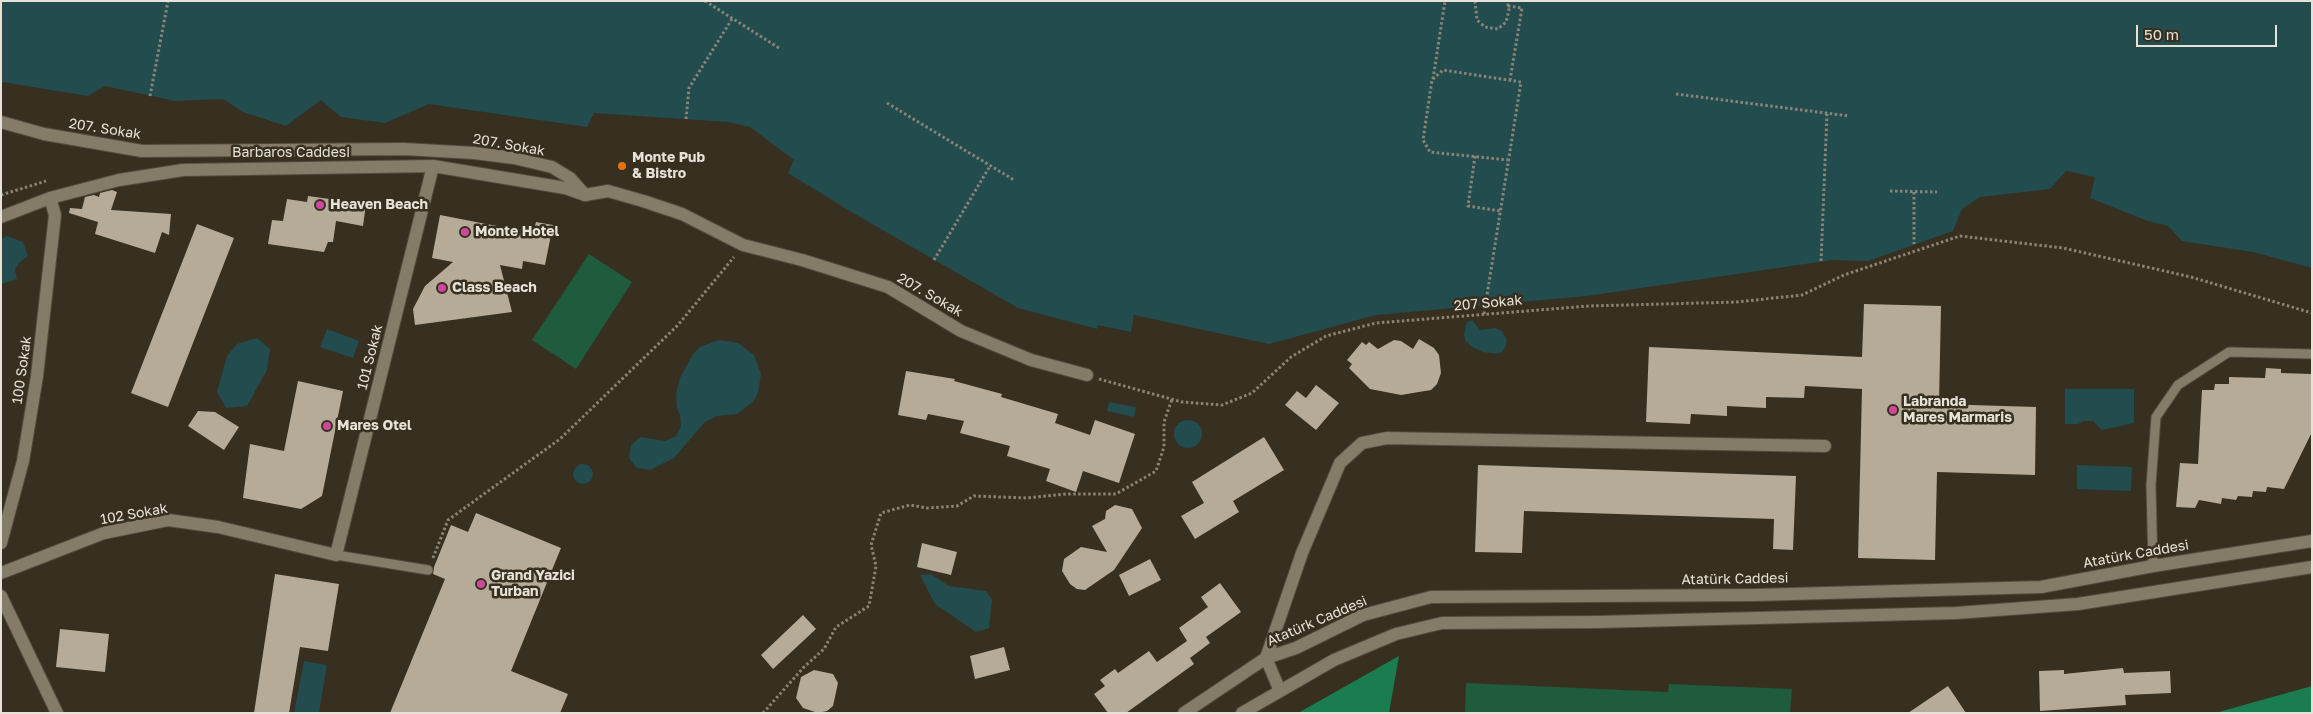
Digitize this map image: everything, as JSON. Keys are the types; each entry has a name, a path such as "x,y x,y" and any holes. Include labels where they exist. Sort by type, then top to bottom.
{"street":[{"name":"207. Sokak","path":"1,122 44,134 142,150 394,149 474,153 514,158 552,167 570,178 585,195 608,191 642,201 682,214 743,245 802,260 888,287 961,331 1031,360 1087,375"},
{"name":"Barbaros Caddesi","path":"1,217 50,198 119,180 183,170 433,166 565,188 585,195"},
{"name":"101 Sokak","path":"336,554 433,166"},
{"name":"100 Sokak","path":"1,543 23,461 37,376 55,216 50,198"},
{"path":"1280,691 1266,658 1302,553 1340,463 1362,444 1387,438 1825,446"},
{"name":"102 Sokak","path":"1,573 104,533 168,520 218,527 336,554"},
{"name":"Atatürk Caddesi","path":"1184,713 1266,658 1296,648 1363,615 1431,597 1755,595 2041,587 2154,566 2312,541"},
{"path":"1242,713 1334,660 1396,634 1442,623 1597,622 1956,613 2078,604 2312,567"},
{"path":"1,596 57,713"}],"lane":[{"path":"2154,566 2151,485 2156,417 2178,385 2229,352 2312,354"},
{"path":"336,554 428,570"}],"path":[{"path":"150,96 168,1"},
{"path":"705,1 779,48"},
{"path":"1445,1 1423,140 1430,152 1509,160"},
{"path":"1475,1 1477,20 1485,27 1498,29 1506,22 1508,4 1522,8 1510,80"},
{"path":"686,119 689,88 732,19"},
{"path":"1432,80 1443,70 1521,82 1484,314"},
{"path":"1676,94 1849,116"},
{"path":"887,104 1014,180"},
{"path":"1821,261 1827,114"},
{"path":"1475,156 1468,206 1501,210"},
{"path":"934,260 990,166"},
{"path":"1890,191 1937,192"},
{"path":"1914,192 1914,244"},
{"name":"207 Sokak","path":"1087,375 1182,402 1222,405 1252,393 1291,358 1326,336 1376,323 1589,306 1737,302 1802,296 1844,275 1960,236 2063,248 2191,277 2312,313"},
{"path":"428,570 448,520 560,439 678,325 743,245"},
{"path":"763,713 804,666 824,649 836,627 869,606 876,566 871,545 881,513 910,505 927,508 957,506 974,496 1027,498 1066,494 1116,494 1156,471 1164,447 1164,422 1172,399"}],"green space":[{"path":"589,254 632,282 576,369 532,340"},
{"path":"1399,656 1389,713 1298,713"},
{"path":"1466,683 1668,692 1669,684 1792,689 1790,713 1465,713"},
{"path":"2312,686 2312,713 2215,713"}],"water":[{"path":"1,1 2312,1 2312,268 2253,252 2182,241 2168,226 2148,221 2090,198 2095,177 2066,171 2050,189 1980,197 1962,209 1953,231 1868,261 1832,260 1587,296 1376,315 1269,344 1134,315 1131,332 1098,325 1097,329 1018,308 853,213 788,173 794,160 750,127 728,122 594,113 587,127 429,104 385,123 341,117 321,100 286,126 243,112 223,99 175,101 105,86 88,96 2,82"},
{"path":"7,236 23,242 28,256 19,263 15,270 17,279 1,284 1,239"},
{"path":"1472,320 1480,330 1495,328 1502,331 1506,338 1506,346 1502,352 1497,354 1483,352 1472,347 1465,340 1464,334 1467,322"},
{"path":"327,329 359,341 353,358 320,347"},
{"path":"257,338 270,349 267,370 247,406 226,408 217,392 227,356 237,344"},
{"path":"719,340 738,343 754,355 761,374 758,393 753,402 737,414 717,416 705,422 674,458 650,470 637,468 629,458 631,445 641,437 665,441 676,436 681,426 676,393 680,378 693,354 700,347"},
{"path":"2065,389 2134,389 2134,423 2102,430 2093,421 2065,424"},
{"path":"1109,402 1136,407 1134,417 1107,411"},
{"path":"1188,420 1198,424 1202,434 1198,444 1188,448 1178,444 1174,434 1178,424"},
{"path":"579,464 587,464 593,470 593,478 587,484 579,484 573,478 573,470"},
{"path":"2077,465 2132,467 2131,491 2077,489"},
{"path":"931,574 949,586 986,591 992,599 989,628 976,632 935,604 920,575"},
{"path":"304,661 327,665 319,713 294,713"}],"building":[{"path":"112,190 117,192 111,210 171,214 169,235 162,232 155,253 95,234 98,222 69,213 70,208 82,209 85,197 94,195 99,197 100,193"},
{"path":"308,196 366,204 363,226 336,221 333,242 328,242 324,252 268,244 272,220 283,221 287,199 307,202"},
{"path":"440,215 533,233 536,222 553,225 545,265 523,261 522,269 500,265 512,312 415,325 413,309 425,286 453,262 432,258"},
{"path":"197,224 234,238 168,407 131,393"},
{"path":"1864,304 1941,306 1939,404 2036,407 2035,475 1937,472 1935,560 1858,558 1862,389 1805,386 1804,398 1766,397 1766,408 1727,406 1727,416 1691,414 1690,424 1646,422 1649,347 1862,357"},
{"path":"1419,339 1434,348 1439,355 1441,373 1437,384 1431,390 1401,395 1370,389 1349,368 1352,364 1347,360 1362,342 1366,345 1369,342 1378,349 1394,340 1401,341 1413,349"},
{"path":"2266,368 2281,369 2281,373 2312,374 2312,432 2284,489 2267,487 2266,492 2253,491 2252,497 2238,496 2236,500 2222,498 2221,504 2199,500 2195,508 2176,507 2180,463 2198,464 2202,390 2214,390 2215,384 2229,384 2229,377 2265,378"},
{"path":"906,371 955,379 954,381 1002,394 1001,397 1058,414 1055,423 1090,435 1095,420 1135,434 1119,483 1083,471 1076,492 1046,481 1050,469 1007,456 1010,446 960,433 964,421 928,414 926,420 898,415"},
{"path":"298,381 343,391 322,496 301,509 243,498 250,444 284,451"},
{"path":"1316,385 1339,403 1316,430 1285,405 1297,391 1306,398"},
{"path":"198,411 215,412 239,427 224,450 188,426"},
{"path":"1264,437 1284,470 1233,501 1239,512 1195,539 1181,516 1204,503 1192,482"},
{"path":"1478,465 1796,476 1793,550 1773,549 1774,519 1524,511 1522,553 1475,552"},
{"path":"1115,505 1132,509 1142,528 1114,570 1085,590 1077,589 1070,584 1062,571 1064,559 1081,547 1107,552 1092,526 1105,519 1106,511"},
{"path":"476,513 561,548 511,671 568,694 560,713 390,713 445,579 433,574 451,525 468,532"},
{"path":"922,543 957,552 951,575 917,567"},
{"path":"1150,559 1161,580 1129,596 1119,575"},
{"path":"275,574 339,584 328,651 300,647 289,713 254,713"},
{"path":"1220,583 1241,612 1206,637 1210,643 1190,658 1194,664 1126,713 1108,713 1094,694 1105,686 1100,680 1115,669 1118,673 1149,651 1157,662 1187,641 1179,628 1208,607 1201,597"},
{"path":"803,615 816,629 773,669 761,655"},
{"path":"60,629 109,634 105,672 56,667"},
{"path":"1004,647 1010,670 975,679 970,656"},
{"path":"2123,668 2124,673 2170,671 2171,693 2125,695 2126,705 2040,711 2039,671 2064,670 2064,674"},
{"path":"814,670 833,674 838,683 833,706 827,711 818,713 803,708 796,698 801,677"},
{"path":"1948,686 1966,713 1908,713"}],"place":[{"name":"Monte Pub & Bistro","path":"622,166"},
{"name":"Heaven Beach","path":"320,205"},
{"name":"Monte Hotel","path":"465,232"},
{"name":"Class Beach","path":"442,288"},
{"name":"Labranda Mares Marmaris","path":"1893,410"},
{"name":"Mares Otel","path":"327,426"},
{"name":"Grand Yazici Turban","path":"481,584"}]}
